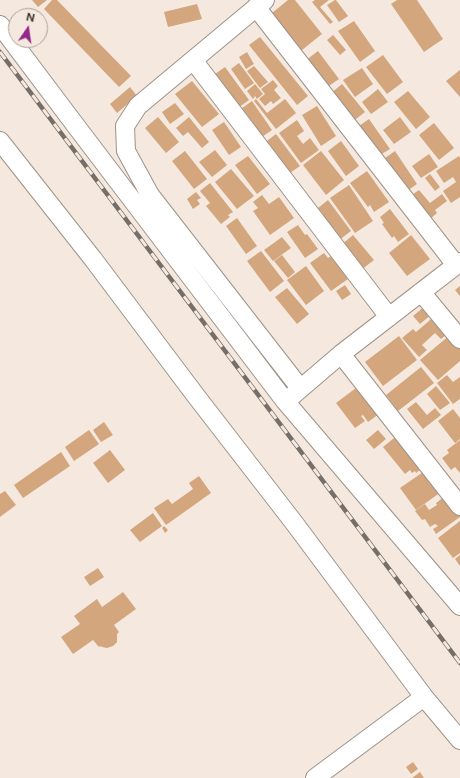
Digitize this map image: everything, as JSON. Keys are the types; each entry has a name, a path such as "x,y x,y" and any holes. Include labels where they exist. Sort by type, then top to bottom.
{"street":[{"path":"285,401 341,354 458,264 260,4 138,106 124,126 126,151 150,195 300,388"},
{"path":"0,25 285,401 460,606"},
{"path":"193,60 389,317"},
{"path":"0,141 93,259 295,524 424,697 460,740"},
{"path":"421,292 460,339"},
{"path":"341,354 460,506"},
{"path":"315,778 424,697"}],"building":[{"path":"32,0 47,0 38,7"},
{"path":"52,0 57,0 131,76 119,87 48,13 48,8 45,8"},
{"path":"288,0 295,0 322,34 297,54 267,17"},
{"path":"315,0 329,0 320,7 333,22 330,24 312,2"},
{"path":"335,0 348,16 339,22 327,5"},
{"path":"397,0 417,0 443,39 424,52 391,4"},
{"path":"197,4 202,19 168,27 164,12"},
{"path":"354,21 375,51 360,62 338,31"},
{"path":"333,35 346,50 340,55 327,40"},
{"path":"260,37 308,96 297,105 249,45"},
{"path":"318,51 339,79 326,88 305,61"},
{"path":"247,52 254,64 246,69 239,57"},
{"path":"383,55 403,82 387,94 366,67"},
{"path":"239,63 254,83 245,89 231,69"},
{"path":"254,66 268,82 260,88 247,71"},
{"path":"225,67 249,100 235,110 215,74"},
{"path":"362,68 373,84 355,97 343,80"},
{"path":"460,70 460,97 446,81"},
{"path":"273,80 278,86 274,90 281,98 273,104 271,101 265,106 259,99 265,94 261,89"},
{"path":"192,81 219,114 202,127 175,94"},
{"path":"255,84 263,94 257,99 255,96 253,99 247,91"},
{"path":"342,84 365,112 351,123 329,95"},
{"path":"130,87 137,96 117,113 110,104"},
{"path":"378,89 388,102 371,114 362,102"},
{"path":"408,91 430,117 416,129 394,102"},
{"path":"256,99 267,113 285,99 296,113 276,129 254,101"},
{"path":"252,101 272,130 259,139 238,111"},
{"path":"175,103 184,114 170,124 162,112"},
{"path":"317,106 336,136 321,146 302,115"},
{"path":"158,117 179,142 166,153 145,128"},
{"path":"189,117 209,142 202,148 188,132 183,136 176,128"},
{"path":"400,117 411,132 394,144 383,130"},
{"path":"369,119 390,149 377,157 356,128"},
{"path":"297,120 304,131 297,136 303,144 310,138 319,150 301,163 279,133"},
{"path":"224,122 241,147 229,155 212,130"},
{"path":"434,123 454,148 439,160 419,135"},
{"path":"276,134 300,166 287,175 263,144"},
{"path":"341,141 359,166 346,176 328,151"},
{"path":"215,150 227,165 212,177 199,162"},
{"path":"185,151 207,179 194,189 172,161"},
{"path":"321,151 344,180 326,195 303,165"},
{"path":"395,151 417,184 400,196 378,163"},
{"path":"429,154 438,167 421,178 412,166"},
{"path":"248,156 270,184 257,194 235,165"},
{"path":"459,156 460,197 451,203 443,191 456,182 453,177 444,183 436,171"},
{"path":"231,169 254,196 237,209 215,182"},
{"path":"367,171 389,202 374,212 370,205 368,207 350,183"},
{"path":"430,174 440,187 435,191 425,178"},
{"path":"210,183 233,212 228,215 230,217 221,224 206,206 210,203 200,191"},
{"path":"349,185 373,221 355,233 330,198"},
{"path":"419,190 430,203 442,194 447,201 435,210 437,213 428,221 409,197"},
{"path":"196,192 201,198 197,200 200,204 193,209 187,199"},
{"path":"262,195 269,204 279,197 294,218 270,235 253,211 258,208 253,202"},
{"path":"328,200 351,231 338,241 320,216 323,214 318,208"},
{"path":"390,209 409,234 398,242 394,236 392,238 382,224 384,223 380,217"},
{"path":"237,218 257,246 246,254 226,226"},
{"path":"298,225 318,249 305,258 287,232"},
{"path":"353,235 374,260 361,270 341,245"},
{"path":"411,235 430,259 407,276 389,253"},
{"path":"282,237 291,248 273,261 264,250"},
{"path":"261,251 284,281 270,292 247,261"},
{"path":"324,253 328,258 331,256 348,279 331,291 310,263"},
{"path":"282,255 295,272 288,278 274,261"},
{"path":"306,266 324,291 306,305 287,280"},
{"path":"345,285 351,294 342,300 336,291"},
{"path":"460,286 460,296 455,290"},
{"path":"287,288 309,314 297,324 275,297"},
{"path":"425,306 432,314 420,324 413,316"},
{"path":"436,315 450,332 441,339 435,333 422,345 427,350 419,357 402,338 413,329 416,332"},
{"path":"450,335 460,346 460,361 438,380 420,360"},
{"path":"399,336 417,360 383,386 365,362"},
{"path":"421,367 434,383 398,411 386,395"},
{"path":"447,375 453,382 460,377 460,399 453,404 437,383"},
{"path":"360,385 379,414 368,422 363,415 361,416 365,421 355,428 336,403"},
{"path":"436,386 450,403 440,410 427,394"},
{"path":"416,402 427,415 435,408 441,415 423,429 407,409"},
{"path":"453,409 460,418 460,439 455,443 438,421"},
{"path":"104,422 113,435 101,442 93,430"},
{"path":"89,430 99,444 74,461 65,447"},
{"path":"378,430 386,439 374,449 366,440"},
{"path":"399,434 425,466 416,473 415,471 412,473 410,470 405,474 383,447"},
{"path":"460,440 460,473 455,467 451,470 442,458 449,453 447,450"},
{"path":"110,450 125,470 108,483 93,463"},
{"path":"61,452 70,466 23,498 14,485"},
{"path":"426,470 441,492 416,510 400,488"},
{"path":"199,476 211,493 166,525 154,508 168,499 172,504 193,489 189,483"},
{"path":"5,491 16,505 0,517 0,494"},
{"path":"448,494 460,511 460,517 436,534 433,529 438,526 435,524 430,527 425,519 422,520 415,511 425,504 429,510 437,505 436,503"},
{"path":"153,513 162,526 140,542 130,530"},
{"path":"460,521 460,553 453,558 438,538"},
{"path":"164,526 168,530 165,533 162,528"},
{"path":"460,555 460,566 455,559"},
{"path":"98,568 104,577 90,586 84,577"},
{"path":"123,592 136,609 114,625 119,632 117,634 117,642 113,646 107,648 101,646 99,647 93,640 73,654 61,637 80,624 74,616 97,599 102,607"},
{"path":"413,762 418,769 411,774 406,767"},
{"path":"420,772 424,778 412,778"}],"railway":[{"path":"0,52 460,663"}]}
